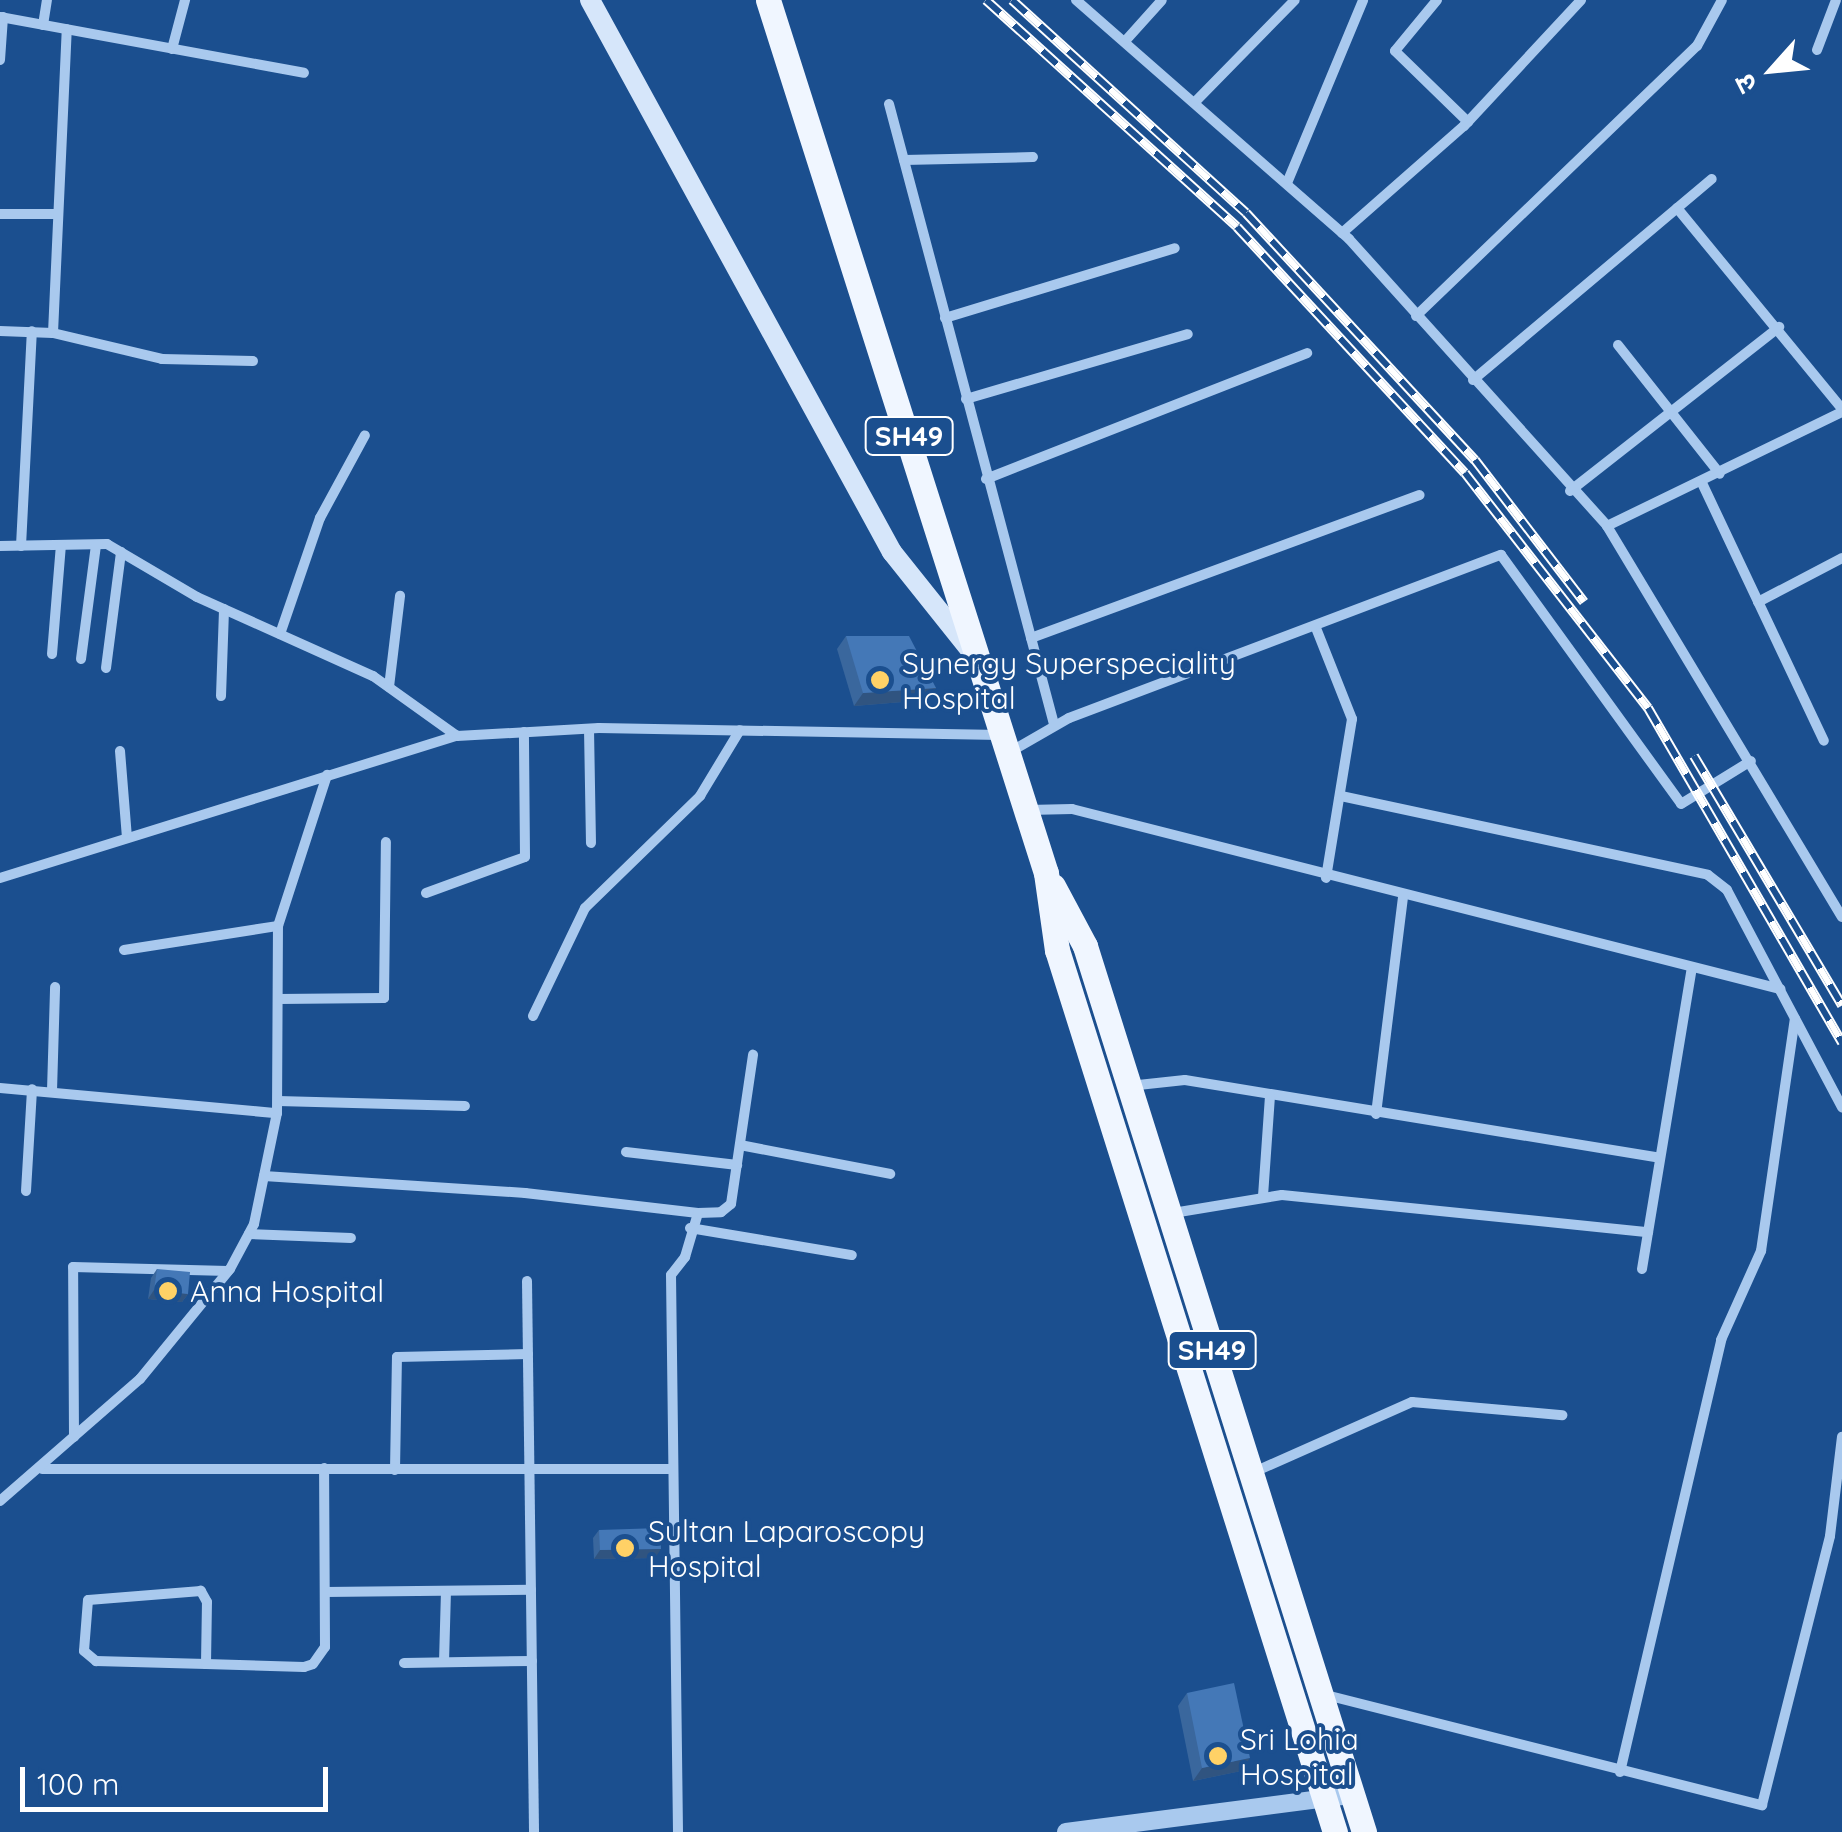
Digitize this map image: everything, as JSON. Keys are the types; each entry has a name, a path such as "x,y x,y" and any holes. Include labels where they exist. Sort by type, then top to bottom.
{"main road":[{"path":"590,0 892,552 971,651"},
{"name":"SH49","path":"768,0 888,365 971,651 1046,873 1085,946 1364,1832"},
{"name":"SH49","path":"1046,873 1057,950 1335,1832"}],"street":[{"path":"42,24 48,0"},
{"path":"172,49 185,0"},
{"path":"1076,0 1196,101 1342,234 1606,526 1842,917"},
{"path":"1126,40 1162,0"},
{"path":"1196,101 1295,0"},
{"path":"1287,184 1363,0"},
{"path":"1438,0 1395,51 1468,122"},
{"path":"1342,234 1468,122 1581,0"},
{"path":"1416,316 1697,46 1722,0"},
{"path":"1817,50 1836,0"},
{"path":"0,60 2,17 304,73"},
{"path":"52,333 66,29"},
{"path":"889,104 1054,724"},
{"path":"904,160 1033,157"},
{"path":"1473,380 1712,178"},
{"path":"1606,526 1720,474 1842,411 1778,326 1677,208"},
{"path":"0,214 58,214"},
{"path":"944,318 1176,248"},
{"path":"1570,490 1778,326"},
{"path":"0,331 52,333 162,360 253,360"},
{"path":"21,546 32,332"},
{"path":"966,400 1188,334"},
{"path":"1618,345 1720,474"},
{"path":"986,479 1307,353"},
{"path":"280,634 320,518 366,434"},
{"path":"1702,482 1824,742"},
{"path":"1031,638 1420,496"},
{"path":"52,654 61,545"},
{"path":"0,546 96,545 121,552 224,609 389,687 457,736"},
{"path":"81,659 96,545"},
{"path":"106,668 121,552"},
{"path":"0,878 457,736 590,729 740,730 1004,744 1500,555 1681,804 1751,762"},
{"path":"1758,602 1842,558"},
{"path":"389,687 400,596"},
{"path":"221,696 224,609"},
{"path":"1316,628 1352,720 1326,878"},
{"path":"590,729 591,843"},
{"path":"533,1016 586,908 700,796 740,730"},
{"path":"426,892 525,856 524,732"},
{"path":"120,751 127,838"},
{"path":"0,1501 140,1379 228,1272 249,1234 278,1107 278,926 326,774"},
{"path":"1342,796 1698,870 1727,890 1842,1106"},
{"path":"1025,810 1072,810 1326,878 1780,989"},
{"path":"278,999 377,1000 387,994 386,842"},
{"path":"1376,1114 1403,896"},
{"path":"124,950 278,926"},
{"path":"1642,1270 1692,967"},
{"path":"52,1091 55,987"},
{"path":"1620,1772 1721,1340 1761,1251 1795,1018"},
{"path":"264,1176 525,1193 698,1213 728,1210 753,1055"},
{"path":"1129,1086 1185,1080 1660,1158"},
{"path":"0,1088 278,1107 465,1106"},
{"path":"26,1191 32,1089"},
{"path":"1264,1196 1270,1095"},
{"path":"740,1145 890,1174"},
{"path":"626,1152 737,1165"},
{"path":"1169,1214 1264,1196 1648,1232"},
{"path":"678,1832 670,1468 671,1275 685,1257 690,1228 698,1213"},
{"path":"690,1228 852,1254"},
{"path":"249,1234 351,1238"},
{"path":"74,1436 73,1267 228,1272"},
{"path":"527,1281 534,1832"},
{"path":"395,1470 397,1357 528,1354"},
{"path":"1251,1473 1412,1402 1562,1415"},
{"path":"1321,1694 1755,1807 1768,1799 1830,1536 1842,1437"},
{"path":"206,1664 207,1602 201,1591 88,1600 88,1658 206,1664 313,1664 325,1647 324,1468"},
{"path":"41,1469 529,1472 670,1468"},
{"path":"325,1592 531,1590"},
{"path":"444,1662 446,1591"},
{"path":"404,1663 532,1661"},
{"path":"1066,1832 1352,1795"}],"building":[{"path":"846,636 909,636 936,688 863,693"},
{"path":"157,1269 190,1272 188,1294 154,1290"},
{"path":"660,1528 661,1549 600,1550 599,1530"},
{"path":"1234,1683 1250,1758 1202,1768 1187,1693"}],"railway":[{"path":"986,0 1237,227 1465,473 1648,708 1842,1043"},
{"path":"1012,0 1246,213 1475,460 1584,602"},
{"path":"1694,756 1842,1005"}],"place":[{"name":"Synergy Superspeciality Hospital","path":"880,680"},
{"name":"Anna Hospital","path":"168,1291"},
{"name":"Sultan Laparoscopy Hospital","path":"625,1548"},
{"name":"Sri Lohia Hospital","path":"1218,1756"}]}
